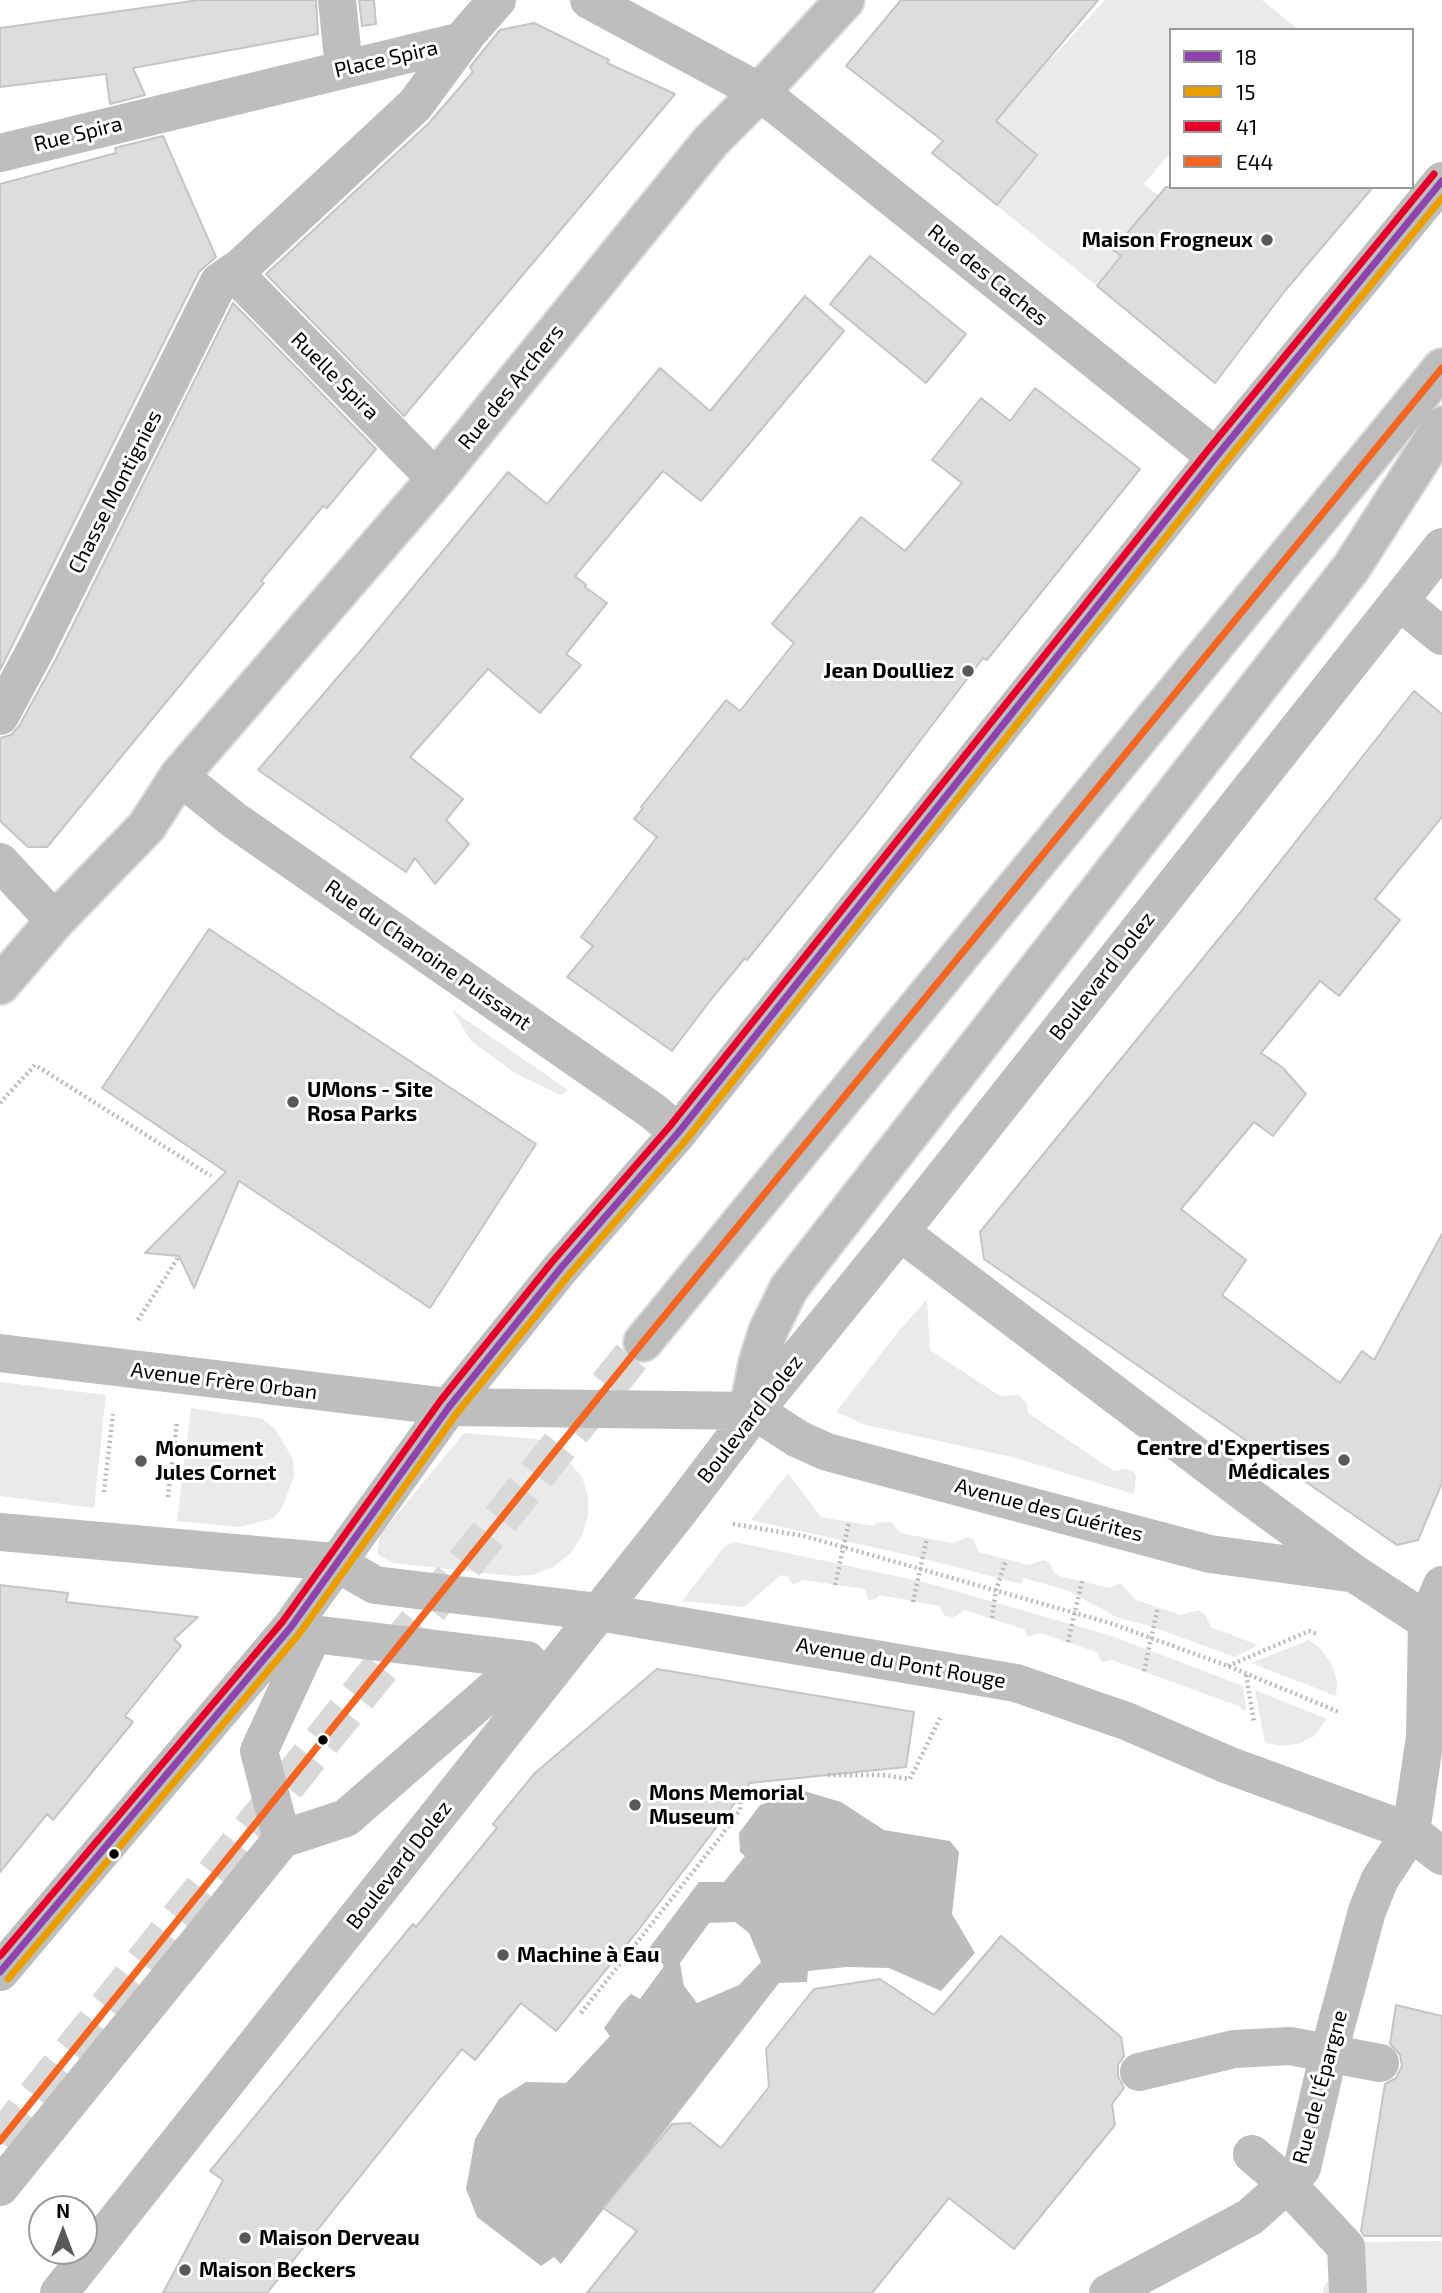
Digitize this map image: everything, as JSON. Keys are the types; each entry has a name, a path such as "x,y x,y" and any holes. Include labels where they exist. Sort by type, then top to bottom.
{"main road":[{"name":"Rue des Archers","path":"0,985 55,921 147,826 179,776 436,479 711,141 845,0"},
{"path":"643,1342 1442,368"},
{"path":"754,1410 751,1394 758,1363 768,1331 789,1288 1351,568 1442,426"}],"street":[{"path":"337,0 344,68"},
{"path":"462,41 497,0"},
{"name":"Rue des Caches","path":"589,0 760,92 1216,457"},
{"name":"Place Spira","path":"156,115 462,41"},
{"name":"Place Spira","path":"234,273 415,105 462,41"},
{"name":"Rue Spira","path":"0,153 156,115"},
{"path":"0,1972 291,1627 335,1562 449,1407 560,1269 678,1133 1216,457 1442,181"},
{"name":"Ruelle Spira","path":"234,273 436,479"},
{"name":"Chasse Montignies","path":"0,716 219,282 234,273"},
{"name":"Boulevard Dolez","path":"59,2293 680,1510 754,1410 900,1231 1442,547"},
{"path":"1399,601 1442,636"},
{"name":"Rue du Chanoine Puissant","path":"179,776 234,820 643,1104 678,1133"},
{"path":"0,862 55,921"},
{"name":"Avenue des Guérites","path":"900,1231 1124,1403 1354,1574 1435,1626"},
{"name":"Avenue Frère Orban","path":"0,1353 449,1407 754,1410"},
{"name":"Avenue des Guérites","path":"754,1410 798,1439 827,1452 1210,1554 1354,1574"},
{"path":"0,1532 335,1562"},
{"name":"Avenue du Pont Rouge","path":"335,1562 375,1585 598,1612 1016,1683 1126,1721 1228,1765 1411,1832 1442,1856"},
{"path":"1411,1832 1442,1585"},
{"path":"0,2187 282,1839 346,1818 527,1660 313,1634 259,1751 282,1839"},
{"name":"Rue de l'Épargne","path":"1108,2293 1250,2217 1302,2168 1329,2052 1367,1911 1380,1880 1411,1832"},
{"path":"1139,2073 1234,2049 1298,2046 1380,2063"},
{"path":"1252,2154 1287,2184 1346,2247 1348,2293"}],"path":[{"path":"0,1103 35,1065 211,1176"},
{"path":"135,1325 179,1256"},
{"path":"103,1501 114,1406"},
{"path":"167,1498 178,1418"},
{"path":"835,1585 849,1522"},
{"path":"733,1524 804,1536 1075,1613 1228,1666 1339,1712"},
{"path":"914,1602 926,1538"},
{"path":"992,1618 996,1590 1006,1560"},
{"path":"1068,1642 1083,1581"},
{"path":"1144,1671 1158,1607"},
{"path":"1228,1666 1309,1632 1317,1634"},
{"path":"1246,1674 1256,1733"},
{"path":"828,1775 883,1775 910,1779 944,1709"},
{"path":"581,2013 740,1810 741,1790"}],"shaded area":[{"path":"1105,0 1262,0 1297,28 1169,28 1169,154 1144,184 1159,196 1113,250 1121,257 1097,286 996,205 1037,156 996,122 1025,89 999,69 1015,25 1052,58"},
{"path":"452,1010 568,1090 561,1095 518,1075 471,1041"},
{"path":"927,1299 930,1350 1000,1396 1019,1395 1027,1404 1028,1413 1114,1471 1133,1471 1136,1476 1134,1494 1012,1457 866,1425 836,1412"},
{"path":"0,1382 106,1395 94,1508 0,1496"},
{"path":"191,1408 263,1419 276,1430 293,1459 294,1476 282,1508 272,1519 239,1527 177,1521"},
{"path":"464,1433 537,1439 556,1447 582,1477 588,1496 588,1516 582,1536 570,1554 553,1567 533,1575 512,1576 393,1563 377,1554 380,1535"},
{"path":"788,1473 821,1517 874,1526 876,1523 891,1522 900,1533 952,1543 968,1537 973,1539 979,1552 1029,1565 1043,1560 1049,1562 1059,1576 1110,1588 1120,1583 1136,1600 1180,1615 1199,1610 1206,1616 1211,1627 1258,1645 1235,1657 1147,1625 1118,1618 1069,1591 1024,1578 1021,1584 917,1557 751,1520"},
{"path":"735,1542 924,1582 1112,1636 1243,1686 1246,1709 1243,1711 1241,1707 1112,1660 1103,1662 1099,1659 1099,1653 1040,1633 1028,1637 1024,1629 964,1610 953,1618 945,1616 939,1606 880,1595 876,1599 868,1600 865,1589 803,1580 793,1585 788,1577 781,1575 744,1607 682,1601 725,1546"},
{"path":"1309,1640 1321,1649 1331,1663 1337,1680 1336,1696 1251,1663"},
{"path":"1255,1690 1327,1719 1313,1737 1298,1744 1282,1746 1265,1743"},
{"path":"804,1791 841,1802 884,1830 950,1841 959,1852 952,1914 975,1953 941,1991 889,1968 846,1967 808,1971 807,1982 779,1983 561,2264 554,2257 541,2266 477,2217 466,2189 475,2139 499,2099 526,2082 566,2083 610,2036 604,2028 622,2003 631,1994 640,1999 664,1966 650,1947 699,1882 724,1882 745,1856 740,1852 739,1833 760,1805","holes":["735,1922 749,1933 761,1962 739,1985 697,2003 684,1986 680,1963 709,1923"]},
{"path":"1442,2241 1442,2293 1323,2293 1324,2286 1360,2242"}],"building":[{"path":"199,0 316,0 318,34 133,68 145,95 110,104 106,74 0,87 0,28"},
{"path":"359,0 374,0 376,24 362,26"},
{"path":"901,0 1098,0 996,121 1037,155 997,205 932,153 943,141 846,66"},
{"path":"534,23 609,60 607,63 675,94 404,416 266,274 429,123 473,72 470,67 500,30"},
{"path":"163,136 216,257 199,272 0,670 0,184 116,153 115,148"},
{"path":"1166,187 1371,189 1284,292 1215,383 1097,286 1121,256 1113,250"},
{"path":"870,256 966,334 926,383 830,304"},
{"path":"805,296 844,331 701,501 663,471 575,576 607,603 566,654 581,665 540,713 488,669 410,757 463,799 446,820 469,844 435,884 415,858 406,872 258,770 508,472 547,504 660,368 710,411"},
{"path":"233,303 376,449 327,508 323,506 261,581 264,583 47,847 28,847 0,821 0,738 11,735 19,726 56,659"},
{"path":"1035,388 1140,469 987,660 983,658 866,812 747,960 745,958 709,1002 672,1051 567,977 593,946 581,937 657,837 634,819 726,700 740,711 794,643 772,624 861,517 905,551 962,483 932,460 981,398 1010,421"},
{"path":"1414,691 1442,714 1442,817 1375,899 1400,920 1339,996 1320,981 1261,1053 1282,1067 1306,1094 1273,1136 1254,1122 1181,1209 1246,1260 1222,1295 1340,1383 1362,1351 1374,1360 1442,1234 1442,1483 1418,1540 1397,1545 984,1259 980,1232 1239,914"},
{"path":"209,929 536,1144 430,1308 239,1181 194,1288 179,1256 145,1253 226,1172 102,1088"},
{"path":"0,1585 68,1593 66,1602 198,1617 174,1639 181,1646 125,1716 133,1722 53,1820 47,1814 0,1872"},
{"name":"Machine à Eau","path":"657,1669 914,1712 906,1767 750,1783 636,1933 556,2031 521,2003 475,2060 462,2049 267,2293 163,2293 223,2180 210,2171 413,1924 416,1927 497,1828 493,1824 535,1773"},
{"path":"1001,1936 1121,2037 1124,2056 1118,2065 1118,2076 1124,2088 1112,2104 1115,2125 1014,2249 949,2198 872,2293 587,2293 637,2231 603,2208 672,2124 690,2123 721,2148 769,2087 766,2049 814,1989 880,1979 934,2015"},
{"path":"1396,2005 1442,2016 1442,2236 1364,2236 1361,2231 1385,2084 1396,2078 1402,2066 1400,2055 1390,2044"}],"tunnel":[{"path":"0,2141 643,1342"}],"transit line":[{"name":"41","path":"0,1956 283,1621 441,1400 552,1262 670,1126 1208,450 1434,174"},
{"name":"18","path":"0,1972 291,1627 449,1407 560,1269 678,1133 1216,457 1442,181"},
{"name":"15","path":"8,1979 299,1634 457,1413 568,1276 686,1140 1224,464 1442,198"},
{"name":"E44","path":"0,2141 643,1342 1442,368"}],"place":[{"name":"Maison Frogneux","path":"1267,240"},
{"name":"Jean Doulliez","path":"968,671"},
{"name":"UMons - Site Rosa Parks","path":"293,1102"},
{"name":"Centre d'Expertises Médicales","path":"1344,1460"},
{"name":"Monument Jules Cornet","path":"141,1461"},
{"name":"Mons Memorial Museum","path":"635,1805"},
{"name":"Machine à Eau","path":"503,1955"},
{"name":"Maison Derveau","path":"245,2238"},
{"name":"Maison Beckers","path":"185,2270"}]}
